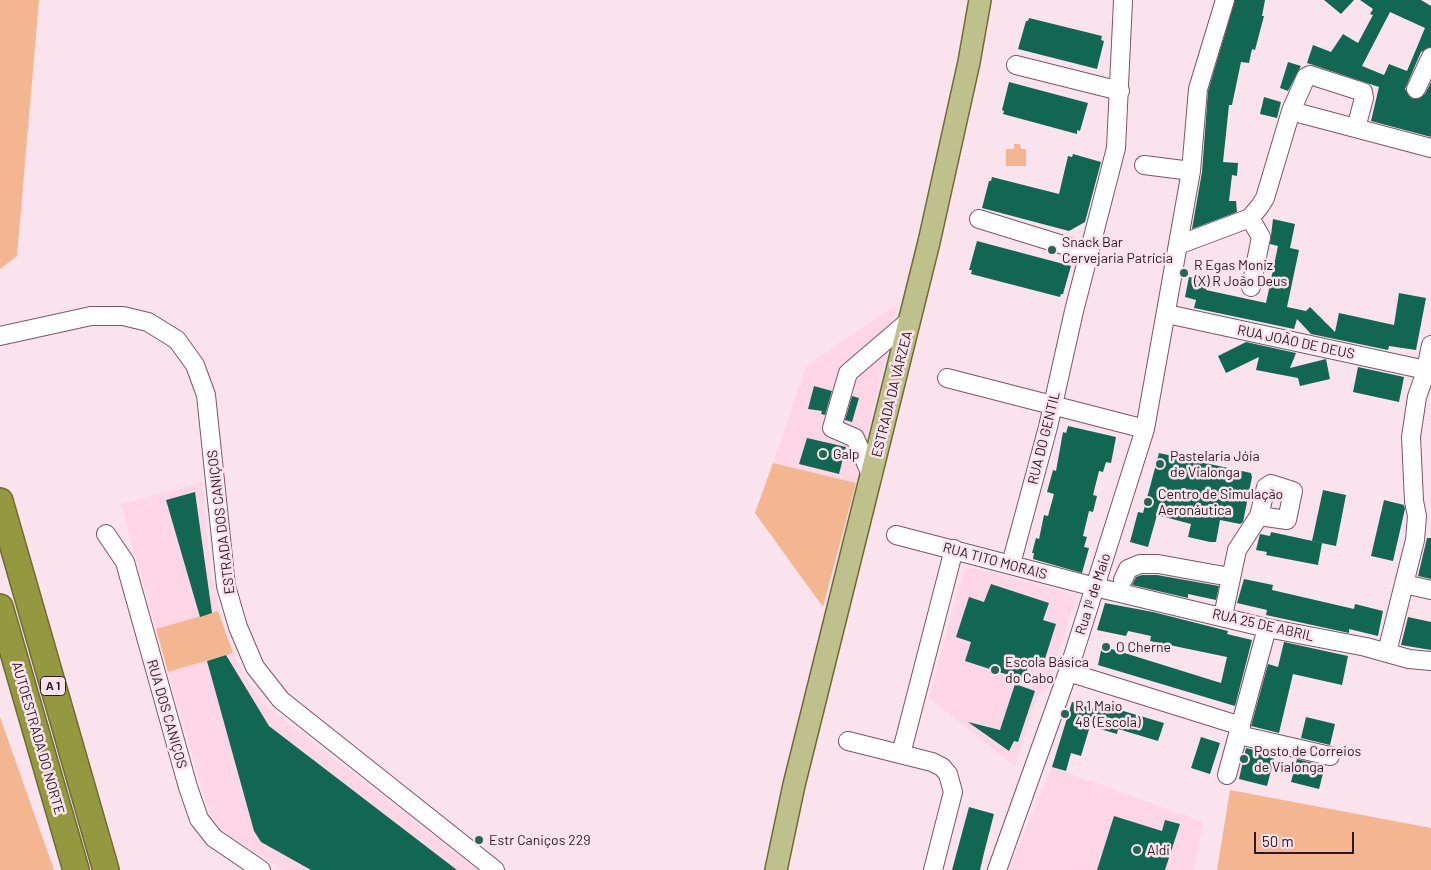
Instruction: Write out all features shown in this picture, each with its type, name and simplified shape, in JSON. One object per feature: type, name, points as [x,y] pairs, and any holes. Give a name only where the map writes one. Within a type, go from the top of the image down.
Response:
[{"type":"highway","name":"AUTOESTRADA DO NORTE","points":[[0,501],[106,870]]},
{"type":"highway","name":"AUTOESTRADA DO NORTE","points":[[0,607],[76,870]]},
{"type":"main road","name":"ESTRADA DA VÁRZEA","points":[[776,870],[794,785],[911,319],[969,62],[980,0]]},
{"type":"main road","name":"ESTRADA DA VÁRZEA","points":[[763,870],[794,785]]},
{"type":"street","name":"RUA DO GENTIL","points":[[1011,564],[1116,148],[1123,0]]},
{"type":"street","name":"Rua 1º de Maio","points":[[997,870],[1068,672],[1145,429],[1191,171],[1198,89],[1225,0]]},
{"type":"street","points":[[1416,89],[1431,57]]},
{"type":"street","points":[[1016,65],[1120,91]]},
{"type":"street","points":[[1178,245],[1250,218],[1265,198],[1291,111],[1304,79],[1310,75],[1363,92],[1364,98],[1356,128]]},
{"type":"street","points":[[1291,111],[1431,148]]},
{"type":"street","points":[[1144,165],[1191,171]]},
{"type":"street","points":[[1250,218],[1261,237],[1251,287]]},
{"type":"street","points":[[979,219],[1089,253]]},
{"type":"street","name":"RUA JOÃO DE DEUS","points":[[1167,314],[1426,370]]},
{"type":"street","name":"ESTRADA DOS CANIÇOS","points":[[0,336],[91,316],[124,316],[148,322],[177,340],[194,365],[206,394],[226,586],[238,627],[255,667],[281,700],[495,870]]},
{"type":"street","points":[[872,476],[855,438],[832,428],[848,373],[911,319]]},
{"type":"street","points":[[1386,652],[1417,527],[1411,437],[1417,397],[1426,370],[1431,345]]},
{"type":"street","points":[[947,378],[1145,429]]},
{"type":"street","points":[[1223,616],[1237,550],[1259,516]]},
{"type":"street","name":"RUA DOS CANIÇOS","points":[[106,534],[125,562],[188,787],[199,819],[214,838],[261,870]]},
{"type":"street","name":"RUA TITO MORAIS","points":[[896,535],[1095,587]]},
{"type":"street","points":[[901,754],[954,550]]},
{"type":"street","points":[[1123,580],[1128,568],[1140,564],[1158,564],[1230,577]]},
{"type":"street","points":[[1404,584],[1431,590]]},
{"type":"street","name":"RUA 25 DE ABRIL","points":[[1095,587],[1267,628],[1386,652],[1410,659],[1431,661]]},
{"type":"street","points":[[1227,775],[1267,628]]},
{"type":"street","points":[[1068,672],[1240,731],[1330,756]]},
{"type":"street","points":[[848,741],[937,764],[945,770],[952,783],[953,792],[933,870]]},
{"type":"shaded area","points":[[0,0],[39,0],[17,256],[0,269]]},
{"type":"shaded area","points":[[1014,144],[1020,144],[1021,149],[1026,149],[1026,166],[1006,166],[1006,149],[1014,149]]},
{"type":"shaded area","points":[[898,303],[856,483],[773,463],[806,366]]},
{"type":"shaded area","points":[[773,463],[856,483],[823,607],[755,513]]},
{"type":"shaded area","points":[[202,482],[210,568],[218,611],[156,629],[121,504]]},
{"type":"shaded area","name":"Escola Básica do Cabo","points":[[969,567],[1077,595],[1046,690],[1038,694],[1015,766],[929,698],[964,570]]},
{"type":"shaded area","points":[[218,611],[233,653],[168,672],[156,629]]},
{"type":"shaded area","points":[[233,653],[245,678],[267,707],[477,870],[284,870],[234,842],[213,819],[208,810],[168,672]]},
{"type":"shaded area","points":[[0,717],[54,870],[0,870]]},
{"type":"shaded area","points":[[1052,767],[1203,822],[1194,870],[1008,870]]},
{"type":"shaded area","points":[[1230,790],[1431,828],[1431,870],[1217,870]]},
{"type":"building","points":[[1235,0],[1265,0],[1262,16],[1264,16],[1255,50],[1252,49],[1249,63],[1241,62],[1232,105],[1229,105],[1223,162],[1238,163],[1237,176],[1232,175],[1229,201],[1236,201],[1237,212],[1192,229],[1202,172],[1208,91]]},
{"type":"building","points":[[1324,0],[1354,0],[1341,14]]},
{"type":"building","points":[[1360,0],[1421,0],[1431,6],[1431,47],[1421,52],[1405,89],[1411,98],[1417,99],[1425,94],[1431,82],[1431,137],[1371,121],[1379,87],[1307,63],[1313,45],[1331,52],[1343,34],[1358,43],[1373,15],[1370,14],[1373,9]],"holes":[[[1390,12],[1425,28],[1407,71],[1389,64],[1384,75],[1362,66]]]},
{"type":"building","points":[[1029,18],[1102,36],[1101,40],[1104,41],[1097,69],[1018,49],[1026,21]]},
{"type":"building","points":[[1288,62],[1301,66],[1288,91],[1280,88]]},
{"type":"building","points":[[1009,82],[1088,103],[1080,131],[1077,130],[1077,134],[1003,114],[1004,111],[1002,110]]},
{"type":"building","points":[[1264,97],[1281,102],[1277,118],[1260,114]]},
{"type":"building","points":[[1073,154],[1101,162],[1085,222],[1069,231],[982,208],[989,181],[991,181],[992,177],[1059,194],[1068,156],[1072,157]]},
{"type":"building","points":[[1273,219],[1295,224],[1290,248],[1299,250],[1287,307],[1306,311],[1310,307],[1335,332],[1339,313],[1394,325],[1399,293],[1426,298],[1416,350],[1389,346],[1388,350],[1311,334],[1297,319],[1294,329],[1194,308],[1196,300],[1185,297],[1189,277],[1208,281],[1206,290],[1266,303],[1278,246],[1270,244]]},
{"type":"building","points":[[977,241],[1071,266],[1063,294],[1060,297],[971,274],[972,270],[969,270]]},
{"type":"building","points":[[1246,342],[1296,353],[1290,368],[1326,359],[1330,379],[1300,386],[1298,378],[1256,370],[1259,357],[1226,373],[1218,356]]},
{"type":"building","points":[[1358,367],[1404,377],[1399,402],[1353,392]]},
{"type":"building","points":[[814,386],[832,391],[825,415],[821,414],[822,411],[808,409]]},
{"type":"building","points":[[852,396],[859,398],[852,422],[845,420]]},
{"type":"building","points":[[1068,426],[1116,437],[1111,463],[1106,462],[1103,472],[1099,471],[1093,495],[1097,496],[1093,512],[1089,511],[1083,536],[1087,537],[1084,547],[1089,548],[1082,573],[1033,559],[1034,553],[1032,553],[1036,538],[1039,539],[1044,515],[1048,516],[1054,494],[1047,492],[1053,470],[1056,471],[1063,432],[1066,433]]},
{"type":"building","points":[[807,438],[846,447],[839,474],[799,464]]},
{"type":"building","points":[[1159,453],[1251,473],[1252,477],[1243,522],[1240,524],[1220,520],[1216,542],[1210,542],[1188,537],[1191,524],[1157,515],[1148,547],[1130,542],[1138,512],[1143,513]]},
{"type":"building","points":[[1323,490],[1346,495],[1336,546],[1312,541]]},
{"type":"building","points":[[195,492],[212,613],[200,617],[166,500]]},
{"type":"building","points":[[1384,500],[1404,505],[1405,509],[1393,561],[1371,556]]},
{"type":"building","points":[[1271,532],[1322,543],[1318,565],[1266,555],[1267,552],[1256,550],[1260,534],[1270,536]]},
{"type":"building","points":[[1427,538],[1431,538],[1431,579],[1418,576]]},
{"type":"building","points":[[1157,575],[1219,586],[1216,600],[1188,594],[1188,598],[1132,585],[1136,577]]},
{"type":"building","points":[[1244,579],[1273,585],[1272,590],[1354,609],[1355,604],[1383,611],[1378,636],[1349,629],[1349,633],[1266,615],[1267,610],[1237,603]]},
{"type":"building","points":[[991,584],[1049,603],[1043,620],[1056,624],[1043,665],[1030,660],[1024,680],[965,661],[971,642],[956,637],[969,597],[984,602]]},
{"type":"building","points":[[1105,603],[1153,612],[1228,631],[1227,634],[1252,640],[1235,706],[1098,665],[1102,646],[1221,683],[1227,657],[1150,641],[1151,636],[1128,631],[1126,636],[1097,630]]},
{"type":"building","points":[[1408,617],[1431,622],[1431,650],[1401,645]]},
{"type":"building","points":[[1284,642],[1348,656],[1342,685],[1293,674],[1279,733],[1251,726],[1268,664],[1278,667]]},
{"type":"building","points":[[226,655],[269,726],[457,870],[311,870],[261,842],[254,831],[207,661]]},
{"type":"building","points":[[1015,684],[1035,691],[1018,742],[1014,741],[1009,751],[968,722],[1000,730]]},
{"type":"building","points":[[1072,702],[1094,709],[1096,703],[1164,723],[1158,741],[1118,729],[1117,734],[1090,726],[1081,756],[1071,753],[1066,771],[1052,767]]},
{"type":"building","points":[[1306,717],[1335,724],[1330,745],[1301,738]]},
{"type":"building","points":[[1201,737],[1220,743],[1210,774],[1191,768]]},
{"type":"building","points":[[1246,748],[1275,755],[1267,786],[1239,779]]},
{"type":"building","points":[[1297,759],[1325,766],[1319,789],[1291,782]]},
{"type":"building","points":[[969,807],[994,814],[980,870],[952,870]]},
{"type":"building","name":"Aldi","points":[[1114,816],[1162,831],[1165,820],[1180,824],[1165,870],[1097,870]]},
{"type":"place","name":"Snack Bar Cervejaria Patrícia","points":[[1052,250]]},
{"type":"place","name":"R Egas Moniz (X) R João Deus","points":[[1184,273]]},
{"type":"place","name":"Galp","points":[[823,454]]},
{"type":"place","name":"Pastelaria Jóia de Vialonga","points":[[1160,464]]},
{"type":"place","name":"Centro de Simulação Aeronáutica","points":[[1148,502]]},
{"type":"place","name":"O Cherne","points":[[1106,647]]},
{"type":"place","name":"Escola Básica do Cabo","points":[[995,670]]},
{"type":"place","name":"R 1 Maio 48 (Escola)","points":[[1065,714]]},
{"type":"place","name":"Posto de Correios de Vialonga","points":[[1244,759]]},
{"type":"place","name":"Estr Caniços 229","points":[[479,840]]},
{"type":"place","name":"Aldi","points":[[1137,850]]}]
